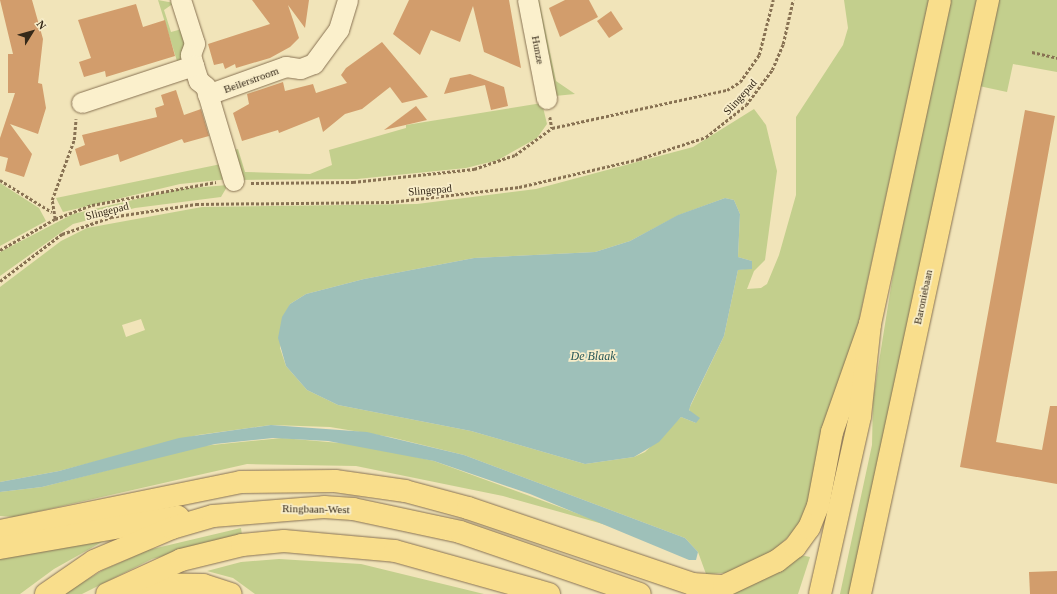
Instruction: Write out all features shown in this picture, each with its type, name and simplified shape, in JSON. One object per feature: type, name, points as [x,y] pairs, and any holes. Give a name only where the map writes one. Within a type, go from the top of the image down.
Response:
[{"type":"main road","points":[[820,594],[860,416],[870,324],[940,0]]},
{"type":"main road","name":"Baroniebaan","points":[[860,594],[988,0]]},
{"type":"main road","points":[[0,531],[44,525],[241,482],[335,481],[406,492],[461,506],[692,584],[724,586],[778,561],[795,547],[809,528],[818,506],[832,432],[870,324]]},
{"type":"main road","name":"Ringbaan-West","points":[[46,594],[94,561],[146,538],[213,516],[277,508],[359,510],[460,532],[640,594]]},
{"type":"main road","points":[[0,548],[163,518],[213,516]]},
{"type":"main road","points":[[116,589],[181,560],[242,545],[318,542],[423,557],[549,594]]},
{"type":"main road","points":[[116,589],[203,585],[231,594]]},
{"type":"street","name":"Beilerstroom","points":[[182,0],[195,44],[191,55],[194,66],[208,94],[234,181]]},
{"type":"street","name":"Beilerstroom","points":[[208,94],[286,67],[301,69],[314,64],[339,30],[348,0]]},
{"type":"street","name":"Hunze","points":[[528,0],[547,99]]},
{"type":"street","points":[[82,103],[194,66]]},
{"type":"path","points":[[0,250],[55,219],[127,197],[176,187],[234,181],[353,182],[474,169],[515,156],[552,128],[727,90],[740,82],[759,55],[773,0]]},
{"type":"path","name":"Slingepad","points":[[0,281],[62,234],[112,217],[196,204],[392,202],[519,187],[631,161],[706,137],[746,106],[772,70],[783,44],[793,0]]},
{"type":"path","points":[[1032,52],[1057,58]]},
{"type":"path","points":[[55,219],[52,212],[52,200],[74,140],[77,110],[82,103]]},
{"type":"path","points":[[0,180],[52,212]]},
{"type":"green space","points":[[158,0],[174,3],[164,10],[171,32],[182,29],[187,46],[180,60],[177,61]]},
{"type":"green space","points":[[531,0],[539,0],[556,81],[575,94],[555,96]]},
{"type":"green space","points":[[844,0],[929,0],[858,325],[813,496],[797,528],[768,557],[726,573],[706,574],[698,552],[685,538],[464,455],[390,437],[330,427],[271,425],[198,435],[59,471],[0,482],[0,287],[61,241],[87,228],[202,207],[417,204],[536,189],[693,147],[754,109],[766,125],[777,171],[765,260],[754,271],[747,289],[761,288],[767,284],[779,255],[796,195],[796,117],[843,45],[848,28]],"holes":[[[725,198],[734,200],[740,214],[738,257],[752,261],[752,268],[738,270],[724,336],[689,409],[696,423],[681,417],[645,452],[634,457],[585,464],[471,431],[338,405],[307,390],[286,366],[280,348],[290,304],[306,294],[364,279],[474,258],[595,252],[630,241],[679,215]],[[141,319],[145,330],[126,337],[122,325]]]},
{"type":"green space","points":[[949,0],[979,0],[850,594],[840,594],[872,445],[873,399],[894,268]]},
{"type":"green space","points":[[998,0],[1057,0],[1057,72],[1013,64],[1007,92],[979,86]]},
{"type":"green space","points":[[542,103],[547,124],[537,138],[498,160],[466,168],[357,179],[238,180],[231,151],[238,149],[245,172],[310,174],[332,165],[329,150],[406,128],[406,125]]},
{"type":"green space","points":[[226,163],[229,179],[180,184],[63,212],[56,198]]},
{"type":"green space","points":[[0,183],[39,208],[46,221],[0,246]]},
{"type":"green space","points":[[228,185],[221,197],[135,208],[73,224],[0,276],[0,252],[73,214],[180,189]]},
{"type":"green space","points":[[282,438],[363,445],[434,461],[617,528],[503,496],[356,466],[247,464],[14,517],[0,516],[0,492],[42,487],[202,446]]},
{"type":"green space","points":[[241,528],[242,535],[152,559],[82,594],[63,594],[103,570],[148,550]]},
{"type":"green space","points":[[118,533],[54,569],[20,594],[0,594],[0,554]]},
{"type":"green space","points":[[796,554],[810,557],[798,594],[698,594]]},
{"type":"green space","points":[[279,559],[361,564],[484,594],[255,594],[233,578],[207,571],[241,562]]},
{"type":"water","name":"De Blaak","points":[[725,198],[734,200],[740,214],[738,257],[752,261],[752,269],[738,270],[724,336],[691,404],[689,410],[700,418],[696,423],[681,417],[659,442],[634,457],[585,464],[471,431],[338,405],[307,390],[286,366],[278,338],[282,317],[290,304],[306,294],[364,279],[474,258],[595,252],[630,241],[678,215]]},
{"type":"water","points":[[271,425],[367,432],[464,455],[685,538],[698,552],[696,560],[689,560],[530,494],[434,461],[328,441],[273,438],[215,444],[42,487],[0,492],[0,482],[59,471],[179,438]]},
{"type":"building","points":[[0,0],[32,0],[43,39],[38,83],[42,84],[46,108],[38,134],[10,124],[32,154],[24,177],[5,171],[8,158],[0,156],[0,138],[15,93],[8,93],[8,54],[13,54]]},
{"type":"building","points":[[252,0],[309,0],[305,28],[288,5],[299,38],[290,47],[270,58],[236,68],[235,64],[225,69],[223,63],[214,65],[208,44],[270,24]]},
{"type":"building","points":[[409,0],[509,0],[521,68],[484,52],[473,6],[460,42],[431,30],[420,55],[393,34]]},
{"type":"building","points":[[565,0],[589,0],[598,17],[560,37],[549,8]]},
{"type":"building","points":[[136,4],[143,27],[165,20],[175,56],[106,77],[105,71],[84,77],[79,62],[91,58],[78,20]]},
{"type":"building","points":[[611,11],[623,29],[609,38],[597,21]]},
{"type":"building","points":[[382,42],[428,97],[402,103],[390,87],[362,109],[345,114],[323,132],[319,117],[279,133],[278,130],[242,141],[233,113],[249,104],[247,94],[283,82],[285,91],[313,84],[316,93],[347,83],[341,75],[346,68]]},
{"type":"building","points":[[470,74],[504,87],[508,106],[491,110],[485,85],[444,94],[450,78]]},
{"type":"building","points":[[176,90],[184,115],[201,109],[209,136],[184,143],[182,139],[120,162],[118,154],[80,166],[75,149],[85,145],[82,135],[157,117],[155,108],[164,105],[161,95]]},
{"type":"building","points":[[416,106],[427,120],[384,130]]},
{"type":"building","points":[[1025,110],[1055,116],[996,442],[1042,450],[1050,406],[1057,406],[1057,484],[960,467]]},
{"type":"building","points":[[1057,571],[1057,594],[1030,594],[1029,572]]}]
